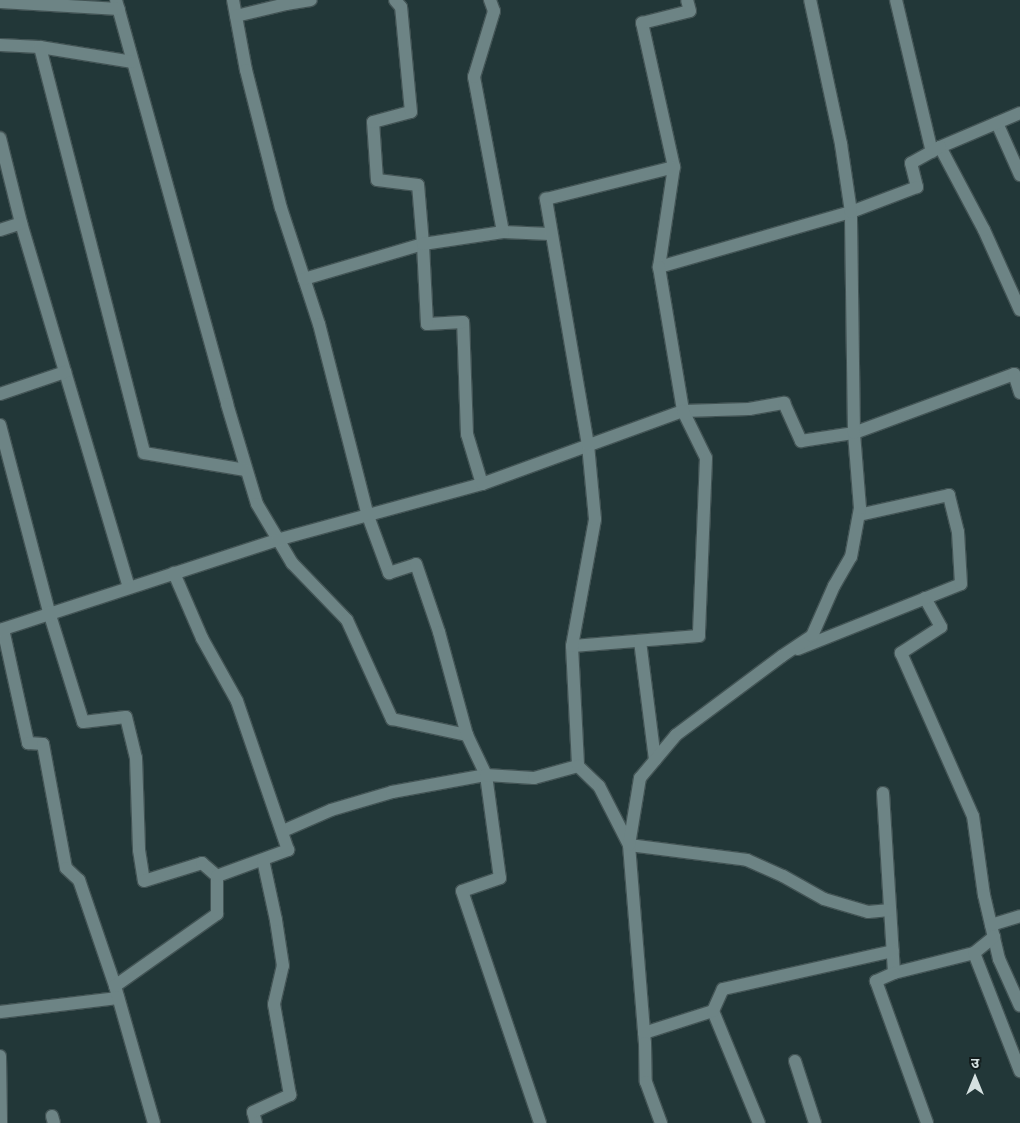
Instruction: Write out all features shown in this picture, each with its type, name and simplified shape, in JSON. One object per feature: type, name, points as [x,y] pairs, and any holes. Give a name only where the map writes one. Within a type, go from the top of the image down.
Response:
[{"type":"street","points":[[233,0],[246,70],[281,208],[319,324],[368,516],[389,573],[416,564],[439,632],[467,735],[486,775],[500,878],[462,891],[540,1123]]},
{"type":"street","points":[[236,16],[285,2],[311,0]]},
{"type":"street","points":[[396,0],[402,7],[410,112],[373,122],[378,180],[418,185],[428,324],[463,322],[467,434],[482,484]]},
{"type":"street","points":[[490,0],[494,11],[474,77],[503,232]]},
{"type":"street","points":[[572,646],[699,636],[706,458],[683,411],[659,266],[674,167],[642,23],[690,11],[688,0]]},
{"type":"street","points":[[661,1123],[646,1082],[629,845],[640,778],[676,735],[812,636],[834,586],[850,557],[859,515],[854,433],[850,212],[841,144],[810,0]]},
{"type":"street","points":[[896,0],[936,150],[984,230],[1020,310]]},
{"type":"street","points":[[0,2],[118,4],[257,504],[292,563],[347,620],[392,719],[467,735]]},
{"type":"street","points":[[0,45],[40,47],[133,62]]},
{"type":"street","points":[[40,47],[144,453],[246,470]]},
{"type":"street","points":[[659,266],[850,212],[917,187],[911,163],[1020,113]]},
{"type":"street","points":[[996,123],[1020,175]]},
{"type":"street","points":[[0,138],[21,223],[129,588]]},
{"type":"street","points":[[629,845],[599,786],[578,766],[572,646],[595,519],[588,445],[550,234],[546,199],[674,167]]},
{"type":"street","points":[[0,230],[21,223]]},
{"type":"street","points":[[304,279],[423,244],[503,232],[550,234]]},
{"type":"street","points":[[154,1123],[117,992],[79,880],[66,868],[43,744],[28,743],[1,629],[49,612],[278,540],[482,484],[683,411],[749,409],[784,403],[801,441],[854,433],[1017,370],[1020,393]]},
{"type":"street","points":[[0,394],[65,372]]},
{"type":"street","points":[[0,425],[49,612],[84,722],[126,716],[136,758],[139,850],[144,881],[202,863],[217,876],[217,914],[117,992],[0,1012]]},
{"type":"street","points":[[785,654],[961,584],[958,532],[949,495],[859,515]]},
{"type":"street","points":[[174,573],[202,638],[237,701],[288,850],[217,876]]},
{"type":"street","points":[[925,598],[942,627],[901,653],[973,816],[984,895],[999,960],[1020,1006]]},
{"type":"street","points":[[640,641],[655,760]]},
{"type":"street","points":[[283,831],[331,810],[392,792],[486,775],[534,778],[578,766]]},
{"type":"street","points":[[883,793],[894,973]]},
{"type":"street","points":[[629,845],[747,860],[783,876],[824,899],[868,912],[890,910]]},
{"type":"street","points":[[256,1123],[253,1112],[290,1095],[274,1004],[283,966],[276,920],[263,860]]},
{"type":"street","points":[[927,1123],[876,981],[894,973],[974,954],[993,931],[1020,916]]},
{"type":"street","points":[[759,1123],[713,1011],[723,989],[893,951]]},
{"type":"street","points":[[974,954],[1020,1071]]},
{"type":"street","points":[[644,1034],[713,1011]]},
{"type":"street","points":[[0,1056],[1,1123]]},
{"type":"street","points":[[795,1061],[815,1123]]}]
